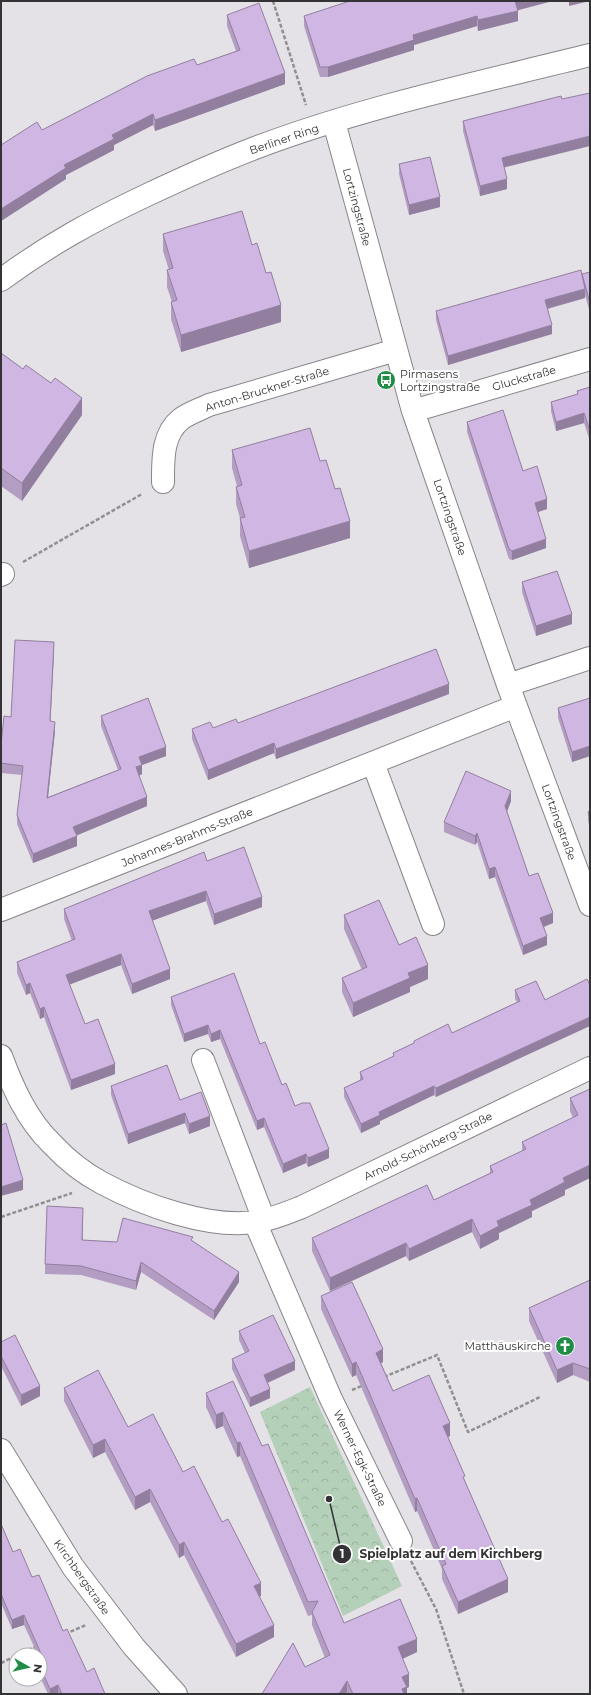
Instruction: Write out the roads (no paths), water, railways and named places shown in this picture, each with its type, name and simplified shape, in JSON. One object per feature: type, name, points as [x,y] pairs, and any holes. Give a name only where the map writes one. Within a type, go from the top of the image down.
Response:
[{"type":"street","name":"Berliner Ring","points":[[1,280],[75,230],[206,168],[256,148],[334,122],[438,92],[590,55]]},
{"type":"street","name":"Lortzingstraße","points":[[334,122],[413,411],[508,685],[590,905]]},
{"type":"street","name":"Anton-Bruckner-Straße","points":[[163,482],[163,455],[170,432],[182,419],[209,405],[396,350]]},
{"type":"street","name":"Gluckstraße","points":[[413,411],[590,359]]},
{"type":"street","points":[[508,685],[590,658]]},
{"type":"street","name":"Johannes-Brahms-Straße","points":[[1,910],[516,706]]},
{"type":"street","points":[[373,763],[433,924]]},
{"type":"street","name":"Arnold-Schönberg-Straße","points":[[1,1056],[13,1086],[30,1116],[51,1144],[101,1183],[136,1199],[178,1213],[209,1220],[234,1223],[274,1218],[302,1207],[590,1068]]},
{"type":"street","points":[[202,1060],[259,1221]]},
{"type":"street","name":"Werner-Egk-Straße","points":[[259,1221],[332,1399],[401,1541]]},
{"type":"street","name":"Kirchbergstraße","points":[[1,1450],[73,1567],[134,1647],[176,1694]]},
{"type":"place","name":"Pirmasens Lortzingstraße","points":[[386,380]]},
{"type":"place","name":"Matthäuskirche","points":[[565,1346]]},
{"type":"place","name":"Spielplatz auf dem Kirchberg","points":[[329,1499]]}]
